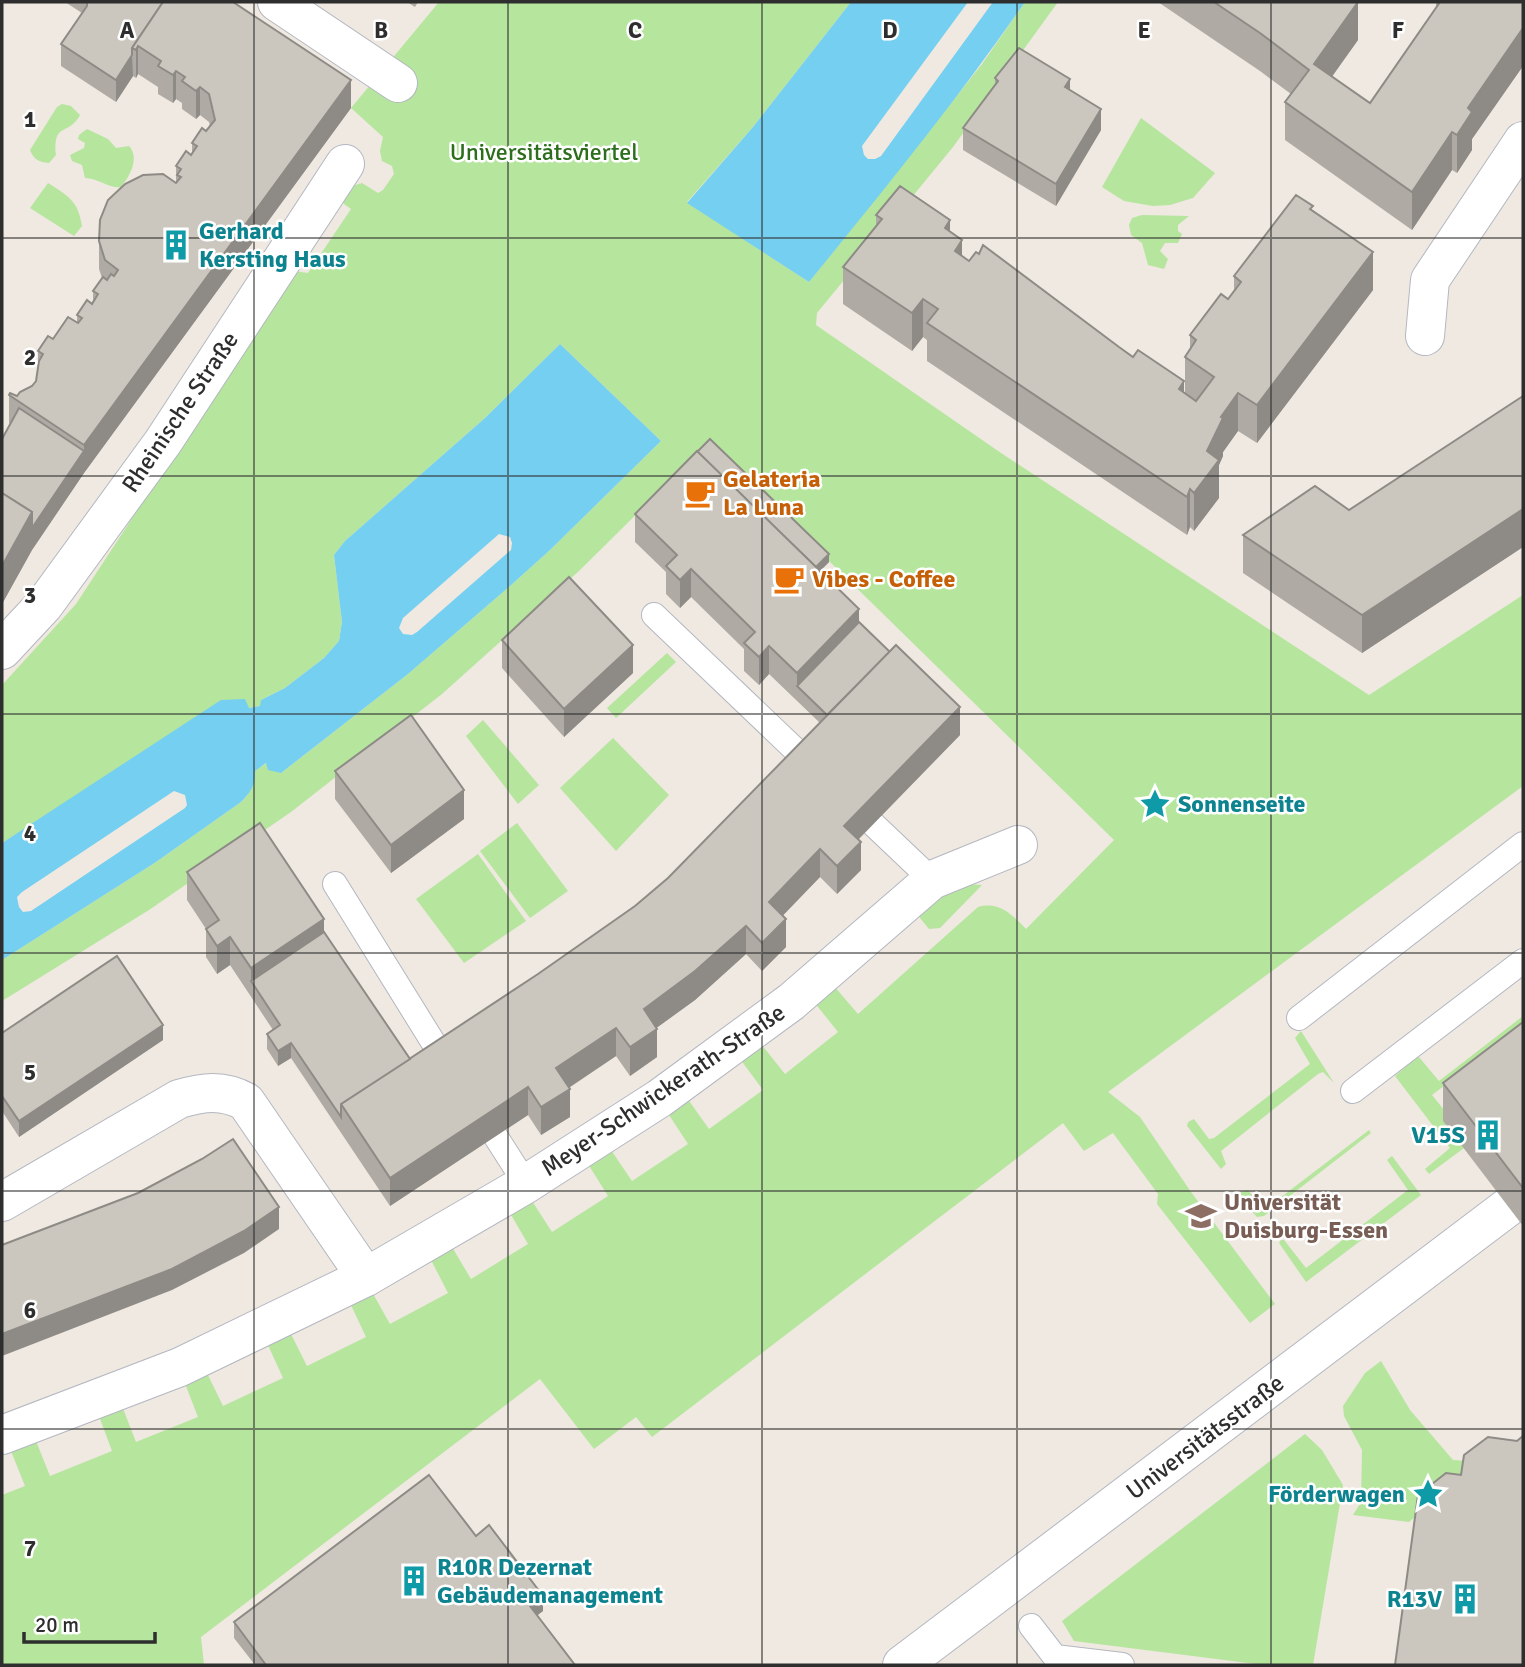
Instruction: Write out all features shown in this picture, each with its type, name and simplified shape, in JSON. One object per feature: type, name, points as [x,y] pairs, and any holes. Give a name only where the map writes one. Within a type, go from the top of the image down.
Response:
[{"type":"street","points":[[276,2],[398,83]]},
{"type":"street","points":[[1425,336],[1430,280],[1523,141]]},
{"type":"street","name":"Rheinische Straße","points":[[2,650],[44,605],[163,442],[345,164]]},
{"type":"street","name":"Meyer-Schwickerath-Straße","points":[[2,1435],[180,1367],[366,1277],[526,1184],[660,1098],[791,1002],[932,880],[1018,845]]},
{"type":"street","points":[[2,1202],[179,1099],[201,1092],[233,1095],[246,1102],[366,1277]]},
{"type":"street","name":"Universitätsstraße","points":[[902,1665],[1508,1207]]},
{"type":"lane","points":[[654,615],[808,763]]},
{"type":"lane","points":[[873,824],[932,880]]},
{"type":"lane","points":[[1298,1018],[1523,844]]},
{"type":"lane","points":[[335,884],[446,1063]]},
{"type":"lane","points":[[1353,1091],[1523,961]]},
{"type":"lane","points":[[496,1136],[526,1184]]},
{"type":"lane","points":[[1031,1626],[1055,1657],[1122,1665]]},
{"type":"green space","name":"Universitätsviertel","points":[[439,2],[851,2],[753,127],[687,202],[809,282],[982,64],[1025,2],[1058,2],[953,147],[817,313],[816,325],[1001,453],[1369,695],[1523,595],[1523,786],[1108,1092],[1140,1117],[1191,1192],[1275,1304],[1250,1323],[1157,1204],[1158,1194],[1113,1133],[1084,1151],[1063,1123],[652,1437],[636,1417],[594,1449],[540,1379],[201,1637],[204,1665],[2,1665],[2,1495],[25,1486],[11,1451],[36,1441],[50,1476],[112,1451],[99,1416],[122,1406],[136,1442],[198,1417],[184,1381],[206,1371],[223,1406],[283,1378],[267,1343],[290,1332],[307,1366],[366,1337],[350,1303],[372,1292],[390,1324],[448,1293],[431,1260],[452,1247],[471,1279],[528,1244],[510,1213],[532,1201],[552,1232],[608,1196],[588,1164],[611,1150],[632,1181],[688,1144],[667,1112],[687,1098],[709,1129],[763,1090],[740,1059],[761,1044],[785,1074],[838,1032],[814,1002],[834,986],[858,1014],[978,907],[999,908],[1026,929],[1114,840],[829,561],[670,481],[579,571],[442,694],[291,812],[149,910],[2,1001],[2,960],[156,862],[241,802],[252,788],[254,771],[267,763],[281,773],[408,674],[550,550],[661,441],[560,344],[485,418],[345,541],[334,555],[342,622],[339,641],[324,658],[285,688],[261,700],[261,706],[248,708],[56,809],[2,843],[2,685],[76,604],[294,271],[308,273],[351,209],[344,204],[343,199],[349,187],[362,183],[378,193],[394,174],[392,166],[382,161],[380,151],[383,137],[351,108]]},
{"type":"green space","points":[[62,104],[71,106],[80,115],[71,126],[59,133],[56,155],[49,163],[40,161],[30,150],[57,107]]},
{"type":"green space","points":[[1141,118],[1215,173],[1193,198],[1170,205],[1153,206],[1124,201],[1102,187]]},
{"type":"green space","points":[[87,129],[108,139],[116,148],[129,146],[132,151],[134,161],[128,178],[121,187],[85,178],[82,165],[72,161],[70,155],[84,148],[85,143],[78,139]]},
{"type":"green space","points":[[48,183],[66,195],[78,210],[82,226],[74,236],[30,208]]},
{"type":"green space","points":[[1142,215],[1189,216],[1178,225],[1178,231],[1182,234],[1178,243],[1165,243],[1160,251],[1168,259],[1164,269],[1148,265],[1142,243],[1131,235],[1129,225],[1132,218]]},
{"type":"green space","points":[[667,653],[676,662],[616,718],[607,708]]},
{"type":"green space","points":[[483,720],[539,785],[518,804],[466,736]]},
{"type":"green space","points":[[613,738],[669,795],[616,851],[560,788]]},
{"type":"green space","points":[[517,823],[568,891],[530,918],[480,851]]},
{"type":"green space","points":[[478,854],[526,921],[464,963],[416,899]]},
{"type":"green space","points":[[963,884],[982,885],[940,928],[929,929],[916,913],[934,898]]},
{"type":"green space","points":[[1523,1016],[1523,1041],[1465,1070],[1432,1095],[1449,1116],[1443,1121],[1464,1148],[1429,1174],[1425,1169],[1450,1148],[1395,1076],[1418,1056],[1439,1081]]},
{"type":"green space","points":[[1301,1031],[1334,1083],[1323,1072],[1318,1074],[1221,1151],[1226,1164],[1221,1169],[1187,1126],[1188,1122],[1194,1119],[1209,1139],[1214,1138],[1310,1064],[1295,1038]]},
{"type":"green space","points":[[1369,1130],[1371,1133],[1264,1216],[1257,1217],[1239,1197],[1239,1193],[1248,1190],[1262,1208],[1276,1201]]},
{"type":"green space","points":[[1392,1156],[1421,1195],[1306,1282],[1279,1243],[1281,1240],[1284,1240],[1306,1268],[1408,1190],[1387,1160]]},
{"type":"green space","points":[[1381,1361],[1410,1410],[1453,1460],[1482,1462],[1409,1522],[1353,1515],[1361,1502],[1362,1450],[1344,1416],[1343,1406],[1365,1373]]},
{"type":"green space","points":[[1305,1434],[1322,1450],[1343,1485],[1313,1665],[1264,1665],[1074,1641],[1062,1621]]},
{"type":"water","points":[[851,2],[968,2],[862,146],[868,159],[875,159],[881,156],[993,2],[1025,2],[947,109],[809,282],[687,203],[753,127]]},
{"type":"water","points":[[560,344],[661,441],[550,550],[408,674],[281,773],[268,770],[266,763],[255,771],[252,788],[241,802],[156,862],[2,960],[2,843],[221,700],[245,699],[249,708],[260,706],[261,700],[285,688],[324,658],[339,641],[342,622],[334,555],[345,541],[485,418]],"holes":[[[499,534],[510,537],[511,550],[417,632],[412,635],[403,634],[399,628],[403,618]],[[174,791],[185,795],[185,808],[31,911],[23,912],[19,907],[17,897],[22,892]]]},
{"type":"building","points":[[87,2],[163,2],[132,48],[132,55],[116,80],[61,44],[87,6]]},
{"type":"building","name":"Gerhard Kersting Haus","points":[[163,2],[233,2],[351,80],[84,445],[9,395],[10,393],[17,396],[32,386],[36,381],[39,361],[43,354],[38,351],[48,336],[53,339],[68,317],[78,323],[82,318],[77,315],[87,300],[92,304],[98,294],[93,291],[103,277],[107,280],[118,270],[105,260],[99,241],[100,220],[108,200],[125,184],[143,175],[163,174],[176,183],[181,177],[177,175],[181,169],[176,166],[186,151],[191,155],[197,146],[192,143],[202,128],[206,131],[215,120],[209,94],[200,87],[196,91],[182,81],[185,77],[176,71],[173,75],[158,66],[161,61],[138,46],[136,50],[132,48]]},
{"type":"building","points":[[1214,2],[1358,2],[1314,64],[1370,103],[1440,2],[1523,2],[1523,28],[1468,108],[1472,112],[1457,135],[1452,132],[1412,192],[1285,102],[1309,70]]},
{"type":"building","points":[[1019,48],[1070,79],[1065,87],[1101,109],[1056,184],[963,128],[998,81],[995,78]]},
{"type":"building","points":[[900,186],[950,220],[945,228],[962,240],[955,251],[969,261],[976,252],[979,254],[983,245],[1133,357],[1138,350],[1184,381],[1179,389],[1196,401],[1214,377],[1185,357],[1196,340],[1190,335],[1221,294],[1228,299],[1241,282],[1234,276],[1296,195],[1313,206],[1310,209],[1373,252],[1257,405],[1238,393],[1221,417],[1223,418],[1207,451],[1219,460],[1194,493],[1190,489],[1187,497],[927,323],[938,309],[923,299],[912,313],[843,267],[882,219],[876,215]]},
{"type":"building","points":[[1523,396],[1523,509],[1362,615],[1243,535],[1315,486],[1349,510]]},
{"type":"building","points":[[19,408],[84,451],[32,528],[32,512],[2,493],[2,439]]},
{"type":"building","points":[[710,439],[829,554],[816,567],[697,452]]},
{"type":"building","points":[[697,451],[859,609],[797,673],[769,646],[759,657],[744,643],[755,632],[691,569],[680,580],[666,566],[677,555],[635,514]]},
{"type":"building","points":[[2,493],[32,512],[2,566]]},
{"type":"building","points":[[569,577],[633,645],[564,709],[502,640]]},
{"type":"building","points":[[859,622],[890,652],[827,715],[797,686]]},
{"type":"building","points":[[896,645],[960,707],[844,826],[861,842],[837,866],[820,849],[769,902],[786,919],[762,943],[746,926],[695,971],[644,1009],[657,1029],[630,1047],[616,1028],[556,1068],[570,1089],[541,1107],[528,1087],[390,1178],[341,1104],[538,974],[635,906],[668,878]]},
{"type":"building","points":[[411,715],[464,790],[391,845],[335,771]]},
{"type":"building","points":[[260,823],[324,919],[251,968],[230,937],[217,946],[206,929],[219,920],[187,872]]},
{"type":"building","points":[[324,932],[410,1059],[341,1104],[341,1117],[291,1043],[278,1051],[267,1034],[280,1025],[251,981]]},
{"type":"building","points":[[117,956],[163,1025],[19,1121],[2,1096],[2,1033]]},
{"type":"building","points":[[1523,1022],[1523,1188],[1443,1083]]},
{"type":"building","points":[[233,1139],[279,1207],[244,1231],[172,1269],[2,1334],[2,1245],[138,1193]]},
{"type":"building","name":"R13V","points":[[1523,1436],[1523,1665],[1395,1665],[1418,1495],[1446,1473],[1461,1475],[1464,1455],[1488,1437],[1517,1441]]},
{"type":"building","name":"R10R Dezernat Gebäudemanagement","points":[[429,1475],[476,1536],[489,1525],[543,1596],[530,1606],[575,1665],[266,1665],[234,1622]]},
{"type":"place","name":"Gerhard Kersting Haus","points":[[176,245]]},
{"type":"place","name":"Gelateria La Luna","points":[[700,493]]},
{"type":"place","name":"Vibes - Coffee","points":[[789,579]]},
{"type":"place","name":"Sonnenseite","points":[[1155,804]]},
{"type":"place","name":"V15S","points":[[1488,1135]]},
{"type":"place","name":"Universität Duisburg-Essen","points":[[1201,1216]]},
{"type":"place","name":"Förderwagen","points":[[1428,1494]]},
{"type":"place","name":"R10R Dezernat Gebäudemanagement","points":[[414,1581]]},
{"type":"place","name":"R13V","points":[[1465,1599]]}]
